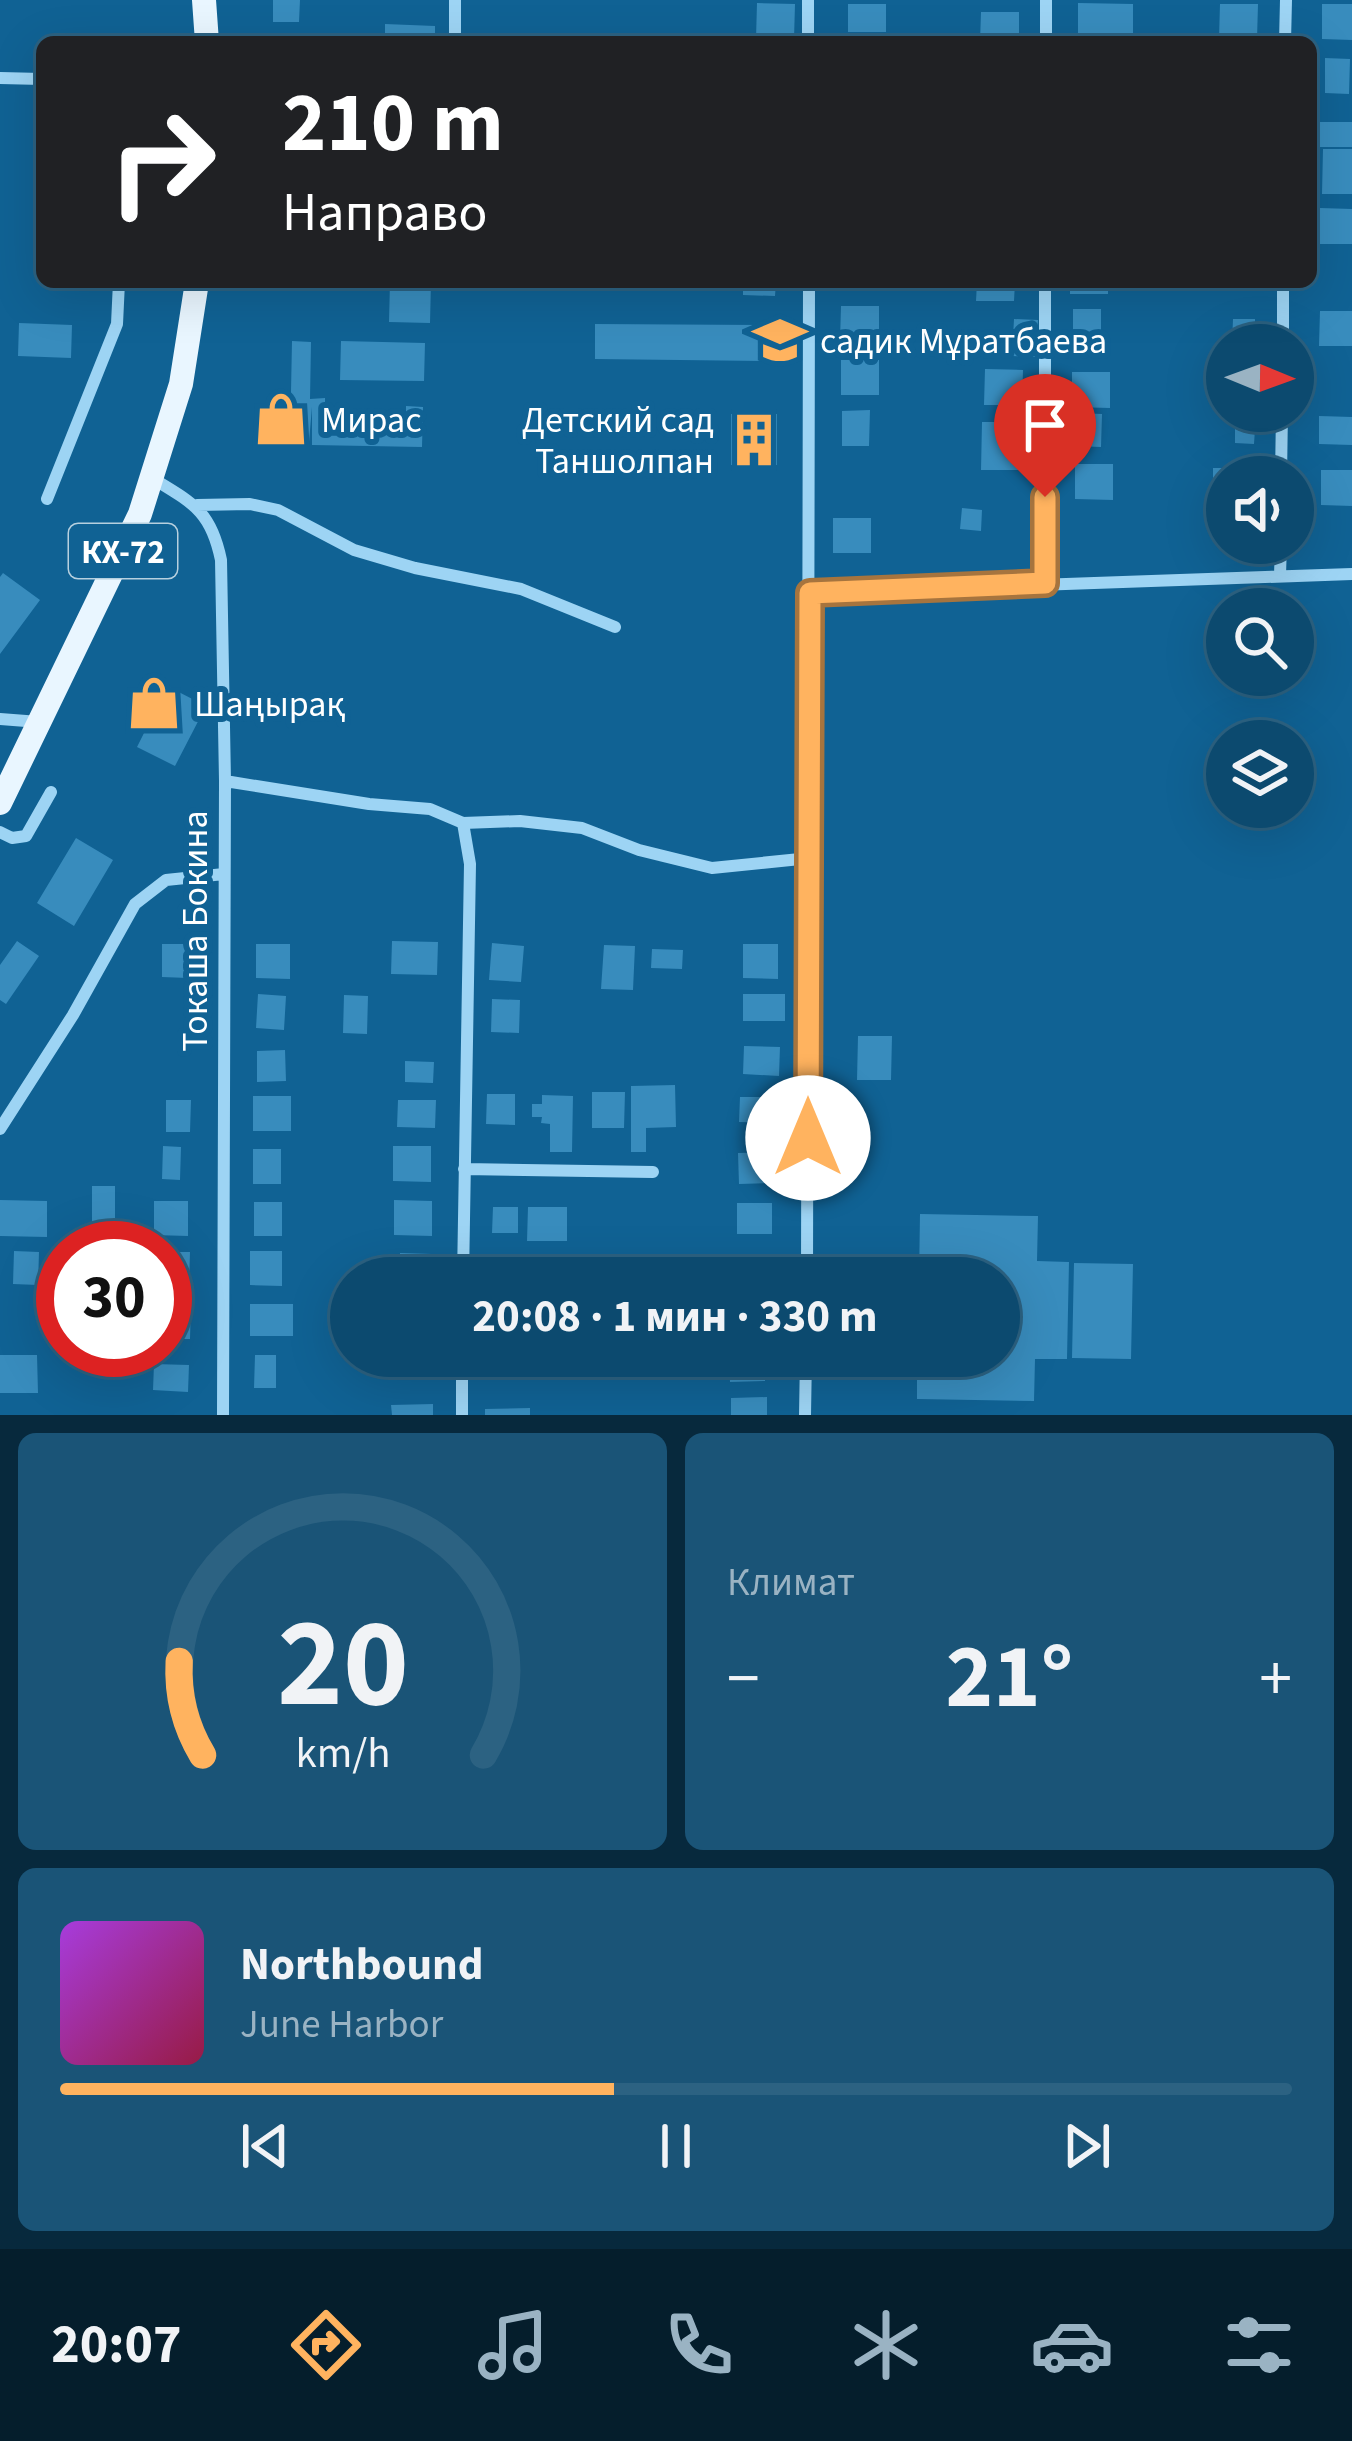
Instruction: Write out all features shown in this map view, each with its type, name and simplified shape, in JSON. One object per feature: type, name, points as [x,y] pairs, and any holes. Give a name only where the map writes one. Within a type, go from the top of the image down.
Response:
[{"type":"main road","points":[[204,0],[207,36]]},
{"type":"main road","name":"КХ-72","points":[[0,803],[140,514],[181,384],[196,288]]},
{"type":"street","points":[[455,0],[455,36]]},
{"type":"street","points":[[808,0],[808,36]]},
{"type":"street","points":[[1046,0],[1046,36]]},
{"type":"street","points":[[1285,36],[1286,0]]},
{"type":"street","points":[[0,78],[36,79]]},
{"type":"street","points":[[47,500],[117,324],[118,288]]},
{"type":"street","points":[[806,1257],[809,288]]},
{"type":"street","points":[[1045,583],[1046,288]]},
{"type":"street","points":[[1282,324],[1283,288]]},
{"type":"street","points":[[152,478],[197,505],[250,503],[278,511],[354,550],[521,590],[615,627]]},
{"type":"street","name":"Токаша Бокина","points":[[197,505],[216,537],[221,560],[223,1415]]},
{"type":"street","points":[[1280,564],[1280,575]]},
{"type":"street","points":[[810,593],[1352,574]]},
{"type":"street","points":[[0,719],[40,722]]},
{"type":"street","points":[[225,781],[430,809],[463,824],[520,821],[582,828],[639,850],[712,868],[810,858]]},
{"type":"street","points":[[0,832],[12,838],[26,836],[51,792]]},
{"type":"street","points":[[463,824],[470,864],[463,1257]]},
{"type":"street","points":[[0,1129],[74,1015],[135,904],[166,880],[224,874]]},
{"type":"street","points":[[464,1169],[653,1172]]},
{"type":"street","points":[[462,1377],[462,1415]]},
{"type":"street","points":[[806,1377],[806,1415]]},
{"type":"building","points":[[273,0],[300,0],[299,22],[273,22]]},
{"type":"building","points":[[757,3],[795,4],[794,36],[756,36]]},
{"type":"building","points":[[1078,3],[1133,4],[1133,36],[1078,36]]},
{"type":"building","points":[[848,4],[886,4],[886,32],[848,32]]},
{"type":"building","points":[[1220,4],[1258,4],[1257,36],[1219,36]]},
{"type":"building","points":[[1322,4],[1352,4],[1352,40],[1322,39]]},
{"type":"building","points":[[981,12],[1019,12],[1019,36],[980,36]]},
{"type":"building","points":[[385,24],[435,26],[435,36],[385,36]]},
{"type":"building","points":[[1325,58],[1350,59],[1349,94],[1325,93]]},
{"type":"building","points":[[1319,122],[1352,122],[1352,147],[1319,147]]},
{"type":"building","points":[[1323,149],[1352,149],[1352,194],[1322,194]]},
{"type":"building","points":[[1320,208],[1352,209],[1352,244],[1319,244]]},
{"type":"building","points":[[390,288],[431,288],[430,323],[389,322]]},
{"type":"building","points":[[743,288],[776,288],[775,296],[743,295]]},
{"type":"building","points":[[977,288],[1015,288],[1014,301],[976,301]]},
{"type":"building","points":[[1070,288],[1108,288],[1108,294],[1070,294]]},
{"type":"building","points":[[841,306],[879,306],[879,341],[840,341]]},
{"type":"building","points":[[1073,309],[1101,309],[1101,343],[1073,344]]},
{"type":"building","points":[[1320,311],[1352,311],[1352,346],[1319,346]]},
{"type":"building","points":[[1014,319],[1038,320],[1036,357],[1012,356]]},
{"type":"building","points":[[1233,319],[1255,319],[1255,324],[1233,324]]},
{"type":"building","points":[[19,323],[72,325],[71,358],[18,356]]},
{"type":"building","points":[[595,324],[769,325],[769,361],[595,359]]},
{"type":"building","points":[[292,341],[311,342],[310,399],[325,398],[325,426],[406,427],[406,406],[423,407],[422,447],[312,445],[312,407],[309,442],[290,442]]},
{"type":"building","points":[[341,341],[425,343],[424,381],[340,380]]},
{"type":"building","points":[[841,360],[879,360],[879,395],[841,395]]},
{"type":"building","points":[[985,369],[1023,370],[1022,405],[984,405]]},
{"type":"building","points":[[1072,372],[1110,372],[1110,408],[1072,407]]},
{"type":"building","points":[[870,410],[869,446],[842,446],[842,411]]},
{"type":"building","points":[[1076,413],[1102,414],[1101,447],[1075,446]]},
{"type":"building","name":"Детский сад Таншолпан","points":[[731,414],[777,414],[777,465],[731,465]]},
{"type":"building","points":[[1319,416],[1352,417],[1352,445],[1319,444]]},
{"type":"building","points":[[982,422],[1020,422],[1019,470],[981,470]]},
{"type":"building","points":[[1235,432],[1255,432],[1254,444],[1235,443]]},
{"type":"building","points":[[1075,464],[1113,464],[1113,500],[1075,499]]},
{"type":"building","points":[[1321,470],[1352,470],[1352,506],[1321,505]]},
{"type":"building","points":[[962,508],[982,510],[981,531],[960,529]]},
{"type":"building","points":[[833,518],[871,518],[871,553],[833,553]]},
{"type":"building","points":[[3,573],[40,600],[0,654],[0,577]]},
{"type":"building","points":[[167,686],[206,706],[175,766],[137,747],[144,733],[126,724],[136,705],[153,714]]},
{"type":"building","points":[[76,838],[113,860],[74,926],[37,903]]},
{"type":"building","points":[[17,941],[39,956],[6,1004],[0,1000],[0,965]]},
{"type":"building","points":[[392,941],[438,942],[437,975],[391,974]]},
{"type":"building","points":[[492,943],[524,946],[521,982],[489,980]]},
{"type":"building","points":[[162,944],[189,944],[188,978],[162,977]]},
{"type":"building","points":[[256,944],[290,944],[290,979],[256,978]]},
{"type":"building","points":[[743,944],[778,944],[778,979],[743,978]]},
{"type":"building","points":[[604,945],[635,946],[633,990],[601,989]]},
{"type":"building","points":[[652,949],[683,950],[682,969],[651,968]]},
{"type":"building","points":[[258,994],[286,996],[284,1030],[256,1028]]},
{"type":"building","points":[[743,994],[785,994],[785,1021],[743,1021]]},
{"type":"building","points":[[344,995],[368,996],[367,1034],[343,1033]]},
{"type":"building","points":[[492,999],[520,1000],[519,1033],[491,1032]]},
{"type":"building","points":[[858,1036],[892,1036],[891,1080],[857,1080]]},
{"type":"building","points":[[744,1046],[780,1047],[779,1076],[743,1074]]},
{"type":"building","points":[[285,1050],[286,1081],[257,1082],[257,1051]]},
{"type":"building","points":[[405,1061],[434,1062],[433,1083],[405,1082]]},
{"type":"building","points":[[675,1085],[676,1127],[646,1128],[646,1152],[631,1152],[631,1086]]},
{"type":"building","points":[[592,1092],[625,1092],[624,1128],[592,1128]]},
{"type":"building","points":[[487,1094],[515,1094],[515,1125],[486,1124]]},
{"type":"building","points":[[542,1095],[573,1096],[572,1152],[550,1152],[550,1124],[541,1123],[542,1117],[532,1117],[532,1104],[542,1104]]},
{"type":"building","points":[[253,1096],[291,1096],[291,1131],[253,1131]]},
{"type":"building","points":[[740,1097],[772,1097],[772,1123],[739,1122]]},
{"type":"building","points":[[166,1100],[191,1100],[190,1132],[166,1132]]},
{"type":"building","points":[[398,1100],[436,1100],[435,1128],[397,1127]]},
{"type":"building","points":[[163,1146],[181,1147],[180,1180],[162,1179]]},
{"type":"building","points":[[393,1146],[431,1146],[431,1182],[393,1181]]},
{"type":"building","points":[[253,1149],[281,1149],[281,1184],[253,1184]]},
{"type":"building","points":[[772,1152],[773,1183],[739,1184],[738,1153]]},
{"type":"building","points":[[92,1186],[115,1186],[115,1221],[92,1221]]},
{"type":"building","points":[[0,1200],[47,1201],[47,1221],[36,1221],[36,1237],[0,1236]]},
{"type":"building","points":[[394,1200],[432,1201],[432,1236],[394,1235]]},
{"type":"building","points":[[154,1201],[188,1201],[188,1221],[154,1221]]},
{"type":"building","points":[[254,1202],[282,1202],[282,1236],[254,1236]]},
{"type":"building","points":[[737,1203],[772,1203],[772,1234],[737,1234]]},
{"type":"building","points":[[493,1207],[518,1207],[518,1233],[492,1233]]},
{"type":"building","points":[[528,1207],[567,1207],[567,1241],[527,1241]]},
{"type":"building","points":[[920,1214],[1038,1216],[1037,1261],[1069,1262],[1067,1359],[1035,1359],[1034,1401],[917,1399],[917,1377],[1020,1377],[1020,1257],[919,1257]]},
{"type":"building","points":[[14,1251],[36,1252],[36,1285],[13,1284]]},
{"type":"building","points":[[250,1251],[282,1251],[282,1286],[250,1285]]},
{"type":"building","points":[[400,1253],[432,1254],[432,1257],[400,1257]]},
{"type":"building","points":[[1074,1263],[1133,1264],[1131,1359],[1072,1358]]},
{"type":"building","points":[[250,1304],[293,1304],[293,1336],[250,1336]]},
{"type":"building","points":[[0,1355],[36,1355],[38,1393],[0,1393]]},
{"type":"building","points":[[255,1355],[276,1355],[276,1388],[254,1388]]},
{"type":"building","points":[[154,1377],[189,1377],[188,1392],[153,1390]]},
{"type":"building","points":[[730,1377],[765,1377],[765,1381],[730,1382]]},
{"type":"building","points":[[767,1397],[767,1415],[731,1415],[731,1398]]},
{"type":"building","points":[[433,1404],[433,1415],[392,1415],[391,1405]]},
{"type":"building","points":[[530,1408],[530,1415],[485,1415],[485,1409]]},
{"type":"place","name":"садик Мұратбаева","points":[[780,340]]},
{"type":"place","name":"Мирас","points":[[281,419]]},
{"type":"place","name":"Детский сад Таншолпан","points":[[754,440]]},
{"type":"place","name":"Шаңырақ","points":[[154,703]]},
{"type":"route","points":[[808,1138],[810,593],[1045,583],[1045,497]]}]
